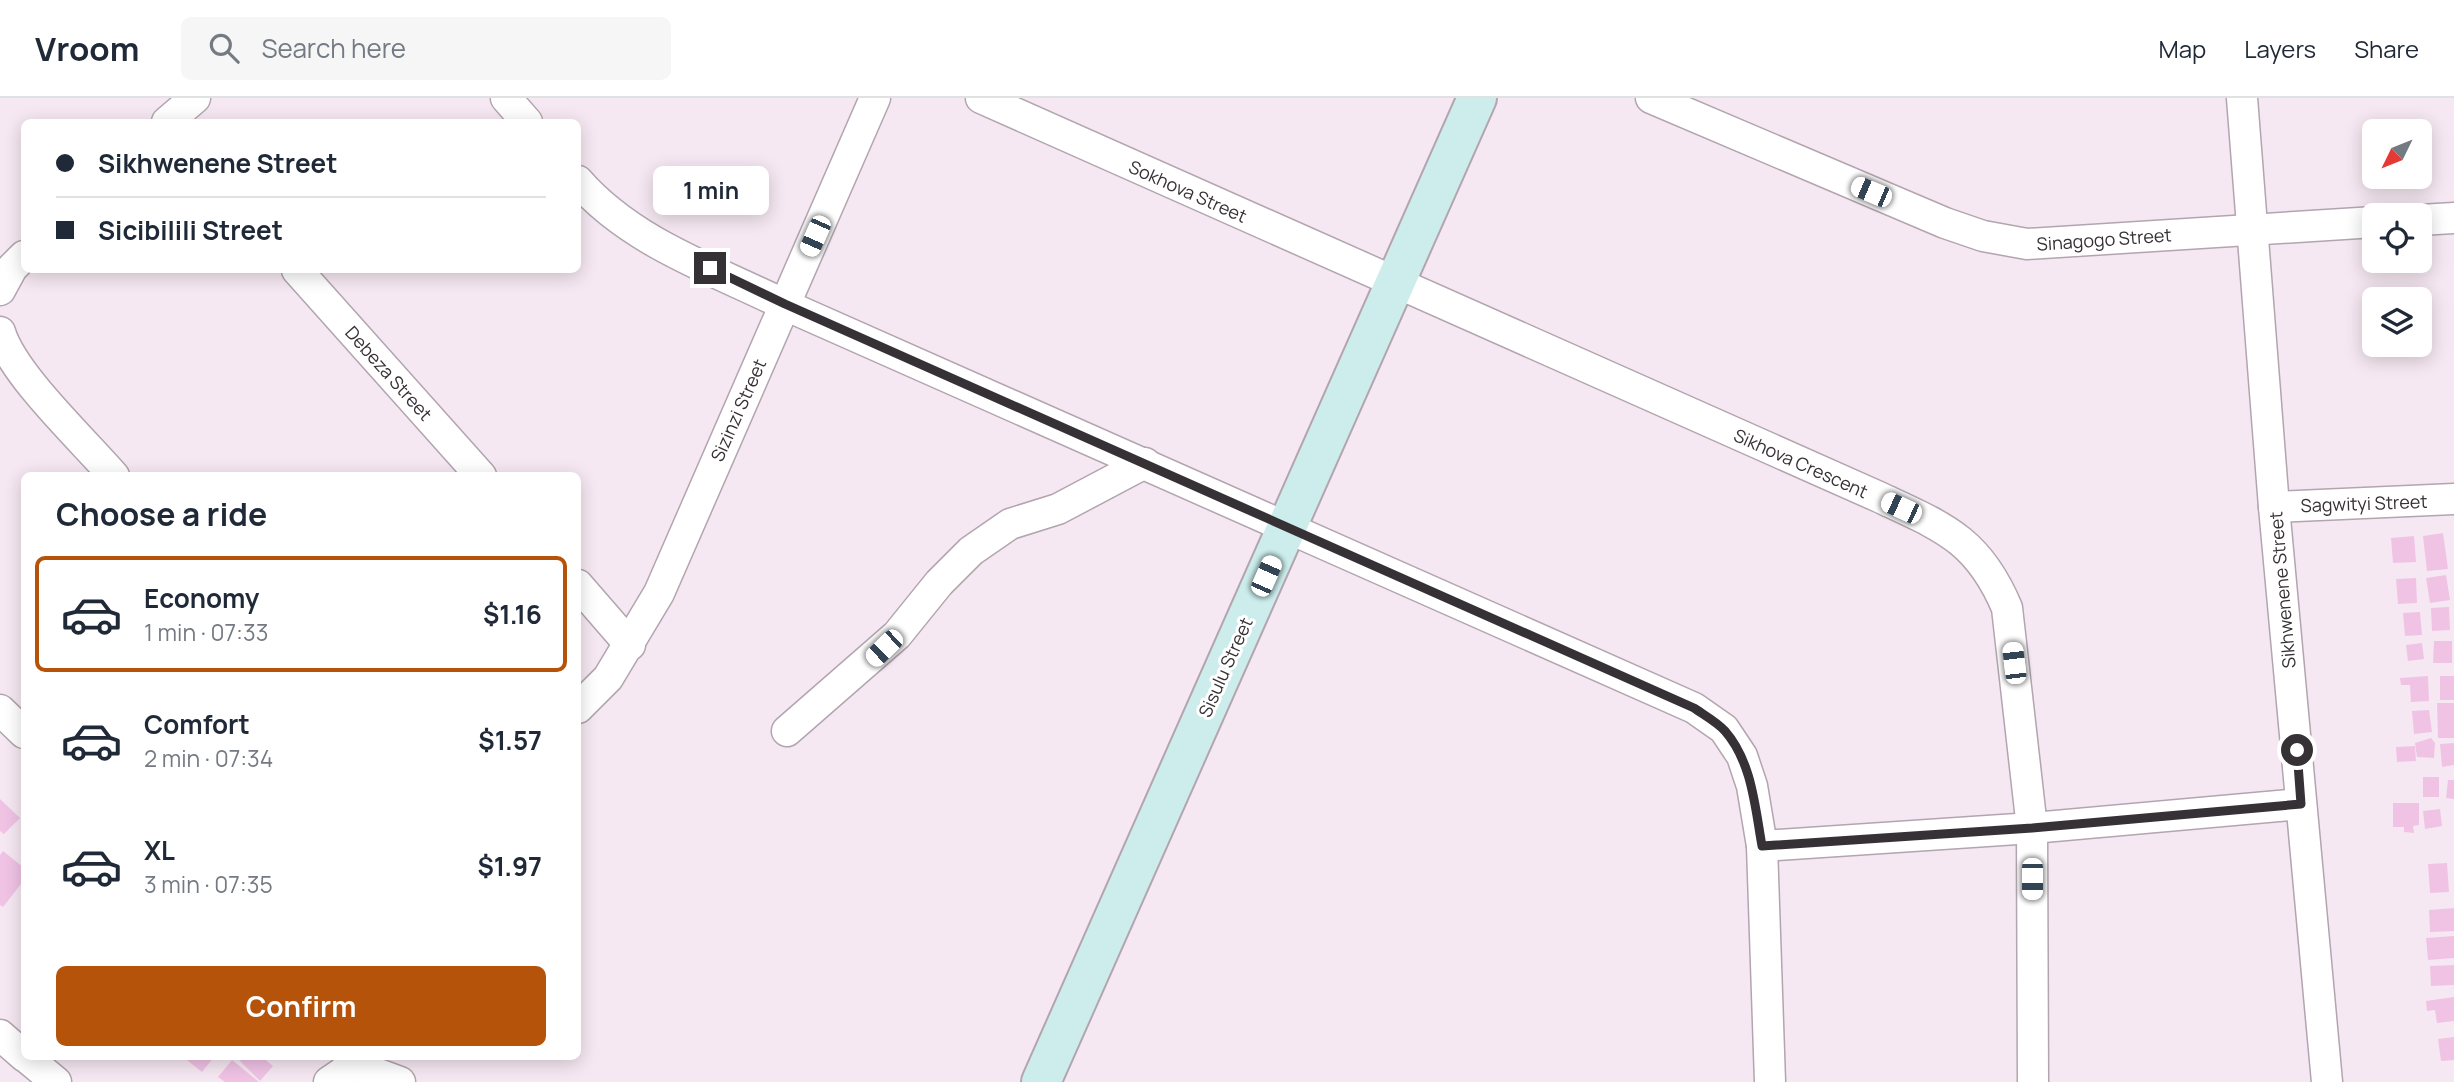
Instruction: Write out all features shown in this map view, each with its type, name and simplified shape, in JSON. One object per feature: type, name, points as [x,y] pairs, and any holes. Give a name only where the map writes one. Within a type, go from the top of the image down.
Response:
[{"type":"street","points":[[170,119],[195,98]]},
{"type":"street","points":[[506,98],[524,119]]},
{"type":"street","name":"Sizinzi Street","points":[[581,705],[608,678],[631,645],[659,593],[875,98]]},
{"type":"street","name":"Sokhova Street","points":[[981,98],[1395,284]]},
{"type":"street","name":"Sisulu Street","points":[[1041,1082],[1477,98]]},
{"type":"street","name":"Sinagogo Street","points":[[1651,98],[1945,223],[1983,236],[2027,244],[2362,223]]},
{"type":"street","name":"Sikhwenene Street","points":[[2242,98],[2274,507],[2327,1082]]},
{"type":"street","points":[[581,185],[599,206],[636,232],[785,304],[1694,708],[1724,729],[1742,756],[1752,786],[1762,846],[1770,1082]]},
{"type":"street","points":[[2432,219],[2454,218]]},
{"type":"street","points":[[0,290],[12,268],[21,259]]},
{"type":"street","name":"Debeza Street","points":[[301,273],[477,472]]},
{"type":"street","name":"Sikhova Crescent","points":[[1395,284],[1946,528],[1975,552],[1995,579],[2007,608],[2032,828],[2033,1082]]},
{"type":"street","points":[[0,332],[4,345],[27,377],[110,472]]},
{"type":"street","points":[[787,731],[856,674],[897,635],[939,583],[971,551],[1010,524],[1058,509],[1145,463]]},
{"type":"street","name":"Sagwityi Street","points":[[2274,507],[2454,499]]},
{"type":"street","points":[[581,588],[631,645]]},
{"type":"street","points":[[0,710],[21,730]]},
{"type":"street","points":[[1762,846],[2032,828],[2301,804]]},
{"type":"street","points":[[0,1035],[21,1053]]},
{"type":"street","points":[[30,1060],[56,1082]]},
{"type":"street","points":[[329,1082],[352,1071],[400,1082]]},
{"type":"building","points":[[2443,533],[2448,569],[2427,571],[2423,536]]},
{"type":"building","points":[[2414,536],[2416,562],[2393,563],[2391,538]]},
{"type":"building","points":[[2446,575],[2450,600],[2430,603],[2426,578]]},
{"type":"building","points":[[2416,578],[2417,603],[2398,604],[2396,579]]},
{"type":"building","points":[[2449,607],[2450,630],[2432,631],[2431,608]]},
{"type":"building","points":[[2420,612],[2422,635],[2405,636],[2403,613]]},
{"type":"building","points":[[2434,641],[2452,641],[2452,663],[2433,663]]},
{"type":"building","points":[[2422,643],[2424,659],[2408,661],[2406,645]]},
{"type":"building","points":[[2428,676],[2429,701],[2411,702],[2410,685],[2401,685],[2400,678]]},
{"type":"building","points":[[2440,676],[2454,676],[2454,700],[2440,700]]},
{"type":"building","points":[[2437,703],[2454,703],[2454,738],[2438,738]]},
{"type":"building","points":[[2429,710],[2432,732],[2414,734],[2412,711]]},
{"type":"building","points":[[2431,738],[2435,743],[2434,758],[2417,757],[2415,743]]},
{"type":"building","points":[[2454,743],[2454,765],[2442,767],[2440,744]]},
{"type":"building","points":[[2415,746],[2416,761],[2397,762],[2396,747]]},
{"type":"building","points":[[2423,777],[2439,777],[2439,797],[2423,797]]},
{"type":"building","points":[[2448,780],[2454,780],[2454,799],[2446,798]]},
{"type":"building","points":[[0,799],[20,818],[4,834],[0,831]]},
{"type":"building","points":[[2393,803],[2419,803],[2419,825],[2413,826],[2414,833],[2404,832],[2404,827],[2393,827]]},
{"type":"building","points":[[2440,809],[2442,826],[2425,829],[2423,811]]},
{"type":"building","points":[[3,851],[21,866],[21,884],[3,907],[0,905],[0,855]]},
{"type":"building","points":[[2447,863],[2449,892],[2430,893],[2428,864]]},
{"type":"building","points":[[2454,908],[2454,931],[2430,932],[2429,910]]},
{"type":"building","points":[[2454,936],[2454,958],[2428,960],[2426,938]]},
{"type":"building","points":[[2454,965],[2454,985],[2431,986],[2430,966]]},
{"type":"building","points":[[2454,997],[2454,1021],[2437,1023],[2435,1010],[2427,1011],[2426,1001]]},
{"type":"building","points":[[2454,1037],[2454,1060],[2441,1061],[2438,1039]]},
{"type":"building","points":[[187,1060],[212,1060],[202,1072]]},
{"type":"building","points":[[232,1060],[259,1082],[225,1082],[218,1077]]},
{"type":"building","points":[[239,1060],[266,1060],[273,1066],[260,1081]]},
{"type":"route","points":[[710,268],[785,304],[1694,708],[1724,729],[1742,756],[1752,786],[1762,846],[2032,828],[2301,804],[2297,750]]}]
